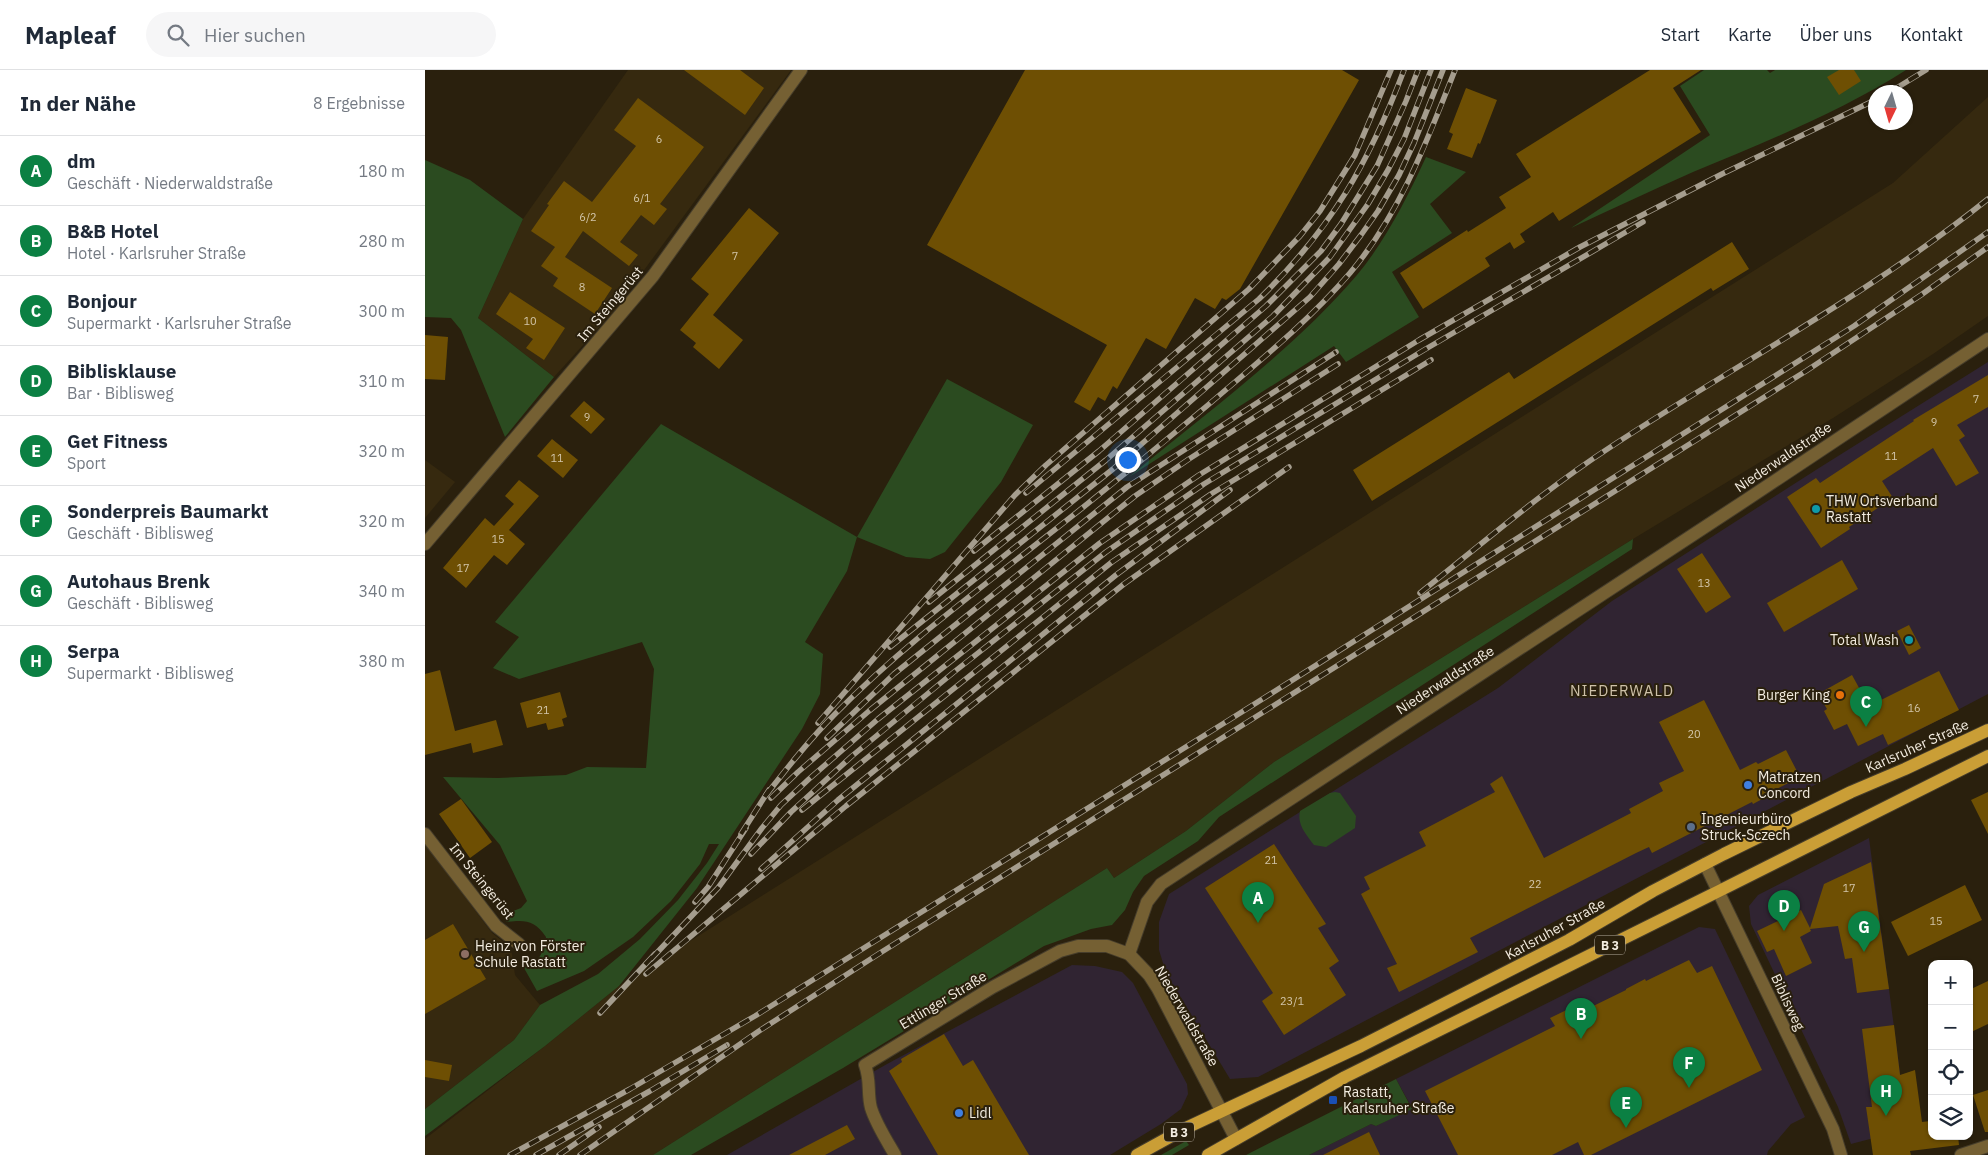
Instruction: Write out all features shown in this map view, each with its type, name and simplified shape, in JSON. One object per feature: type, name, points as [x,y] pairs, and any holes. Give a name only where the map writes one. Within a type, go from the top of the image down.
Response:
[{"type":"main road","name":"Karlsruher Straße","points":[[1137,1155],[1186,1128],[1361,1046],[1547,952],[1653,891],[1705,864],[1851,792],[1988,730]]},
{"type":"main road","name":"B 3","points":[[1207,1155],[1345,1077],[1988,756]]},
{"type":"street","name":"Im Steingerüst","points":[[425,544],[653,276],[801,70]]},
{"type":"street","name":"Niederwaldstraße","points":[[1236,1139],[1158,989],[1149,975],[1129,954],[1147,902],[1161,884],[1988,339]]},
{"type":"street","name":"Im Steingerüst","points":[[425,834],[496,926],[519,944]]},
{"type":"street","name":"Biblisweg","points":[[1705,864],[1833,1129],[1841,1155]]},
{"type":"street","name":"Ettlinger Straße","points":[[895,1155],[872,1110],[869,1098],[870,1076],[865,1065],[993,987],[1060,951],[1078,946],[1107,946],[1129,954]]},
{"type":"street","points":[[1961,1155],[1988,1146]]},
{"type":"shaded area","points":[[628,70],[791,70],[614,311],[554,377],[478,318],[523,219]]},
{"type":"shaded area","points":[[1988,97],[1988,316],[1933,354],[1833,418],[1633,539],[1274,762],[1186,831],[1114,878],[1107,868],[653,1155],[425,1155],[425,1139],[619,986],[1893,183]]},
{"type":"shaded area","points":[[1988,362],[1988,694],[1258,1077],[1230,1079],[1166,973],[1159,950],[1159,922],[1169,894],[1498,688],[1612,601]]},
{"type":"shaded area","points":[[425,460],[455,482],[425,518]]},
{"type":"shaded area","points":[[1869,838],[1908,1133],[1851,1144],[1838,1107],[1751,924],[1749,906],[1758,895]]},
{"type":"shaded area","points":[[425,844],[492,933],[511,948],[515,975],[540,1005],[514,1040],[425,1109]]},
{"type":"shaded area","points":[[1699,927],[1715,929],[1805,1117],[1791,1124],[1768,1151],[1767,1155],[1309,1155],[1371,1124],[1376,1126],[1412,1108],[1396,1079]]},
{"type":"shaded area","points":[[1072,965],[1095,966],[1122,972],[1133,983],[1187,1084],[1188,1094],[1181,1109],[1161,1124],[1110,1155],[727,1155],[887,1064]]},
{"type":"green space","points":[[1704,70],[1767,70],[1770,73],[1775,70],[1906,70],[1881,85],[1868,85],[1868,92],[1802,126],[1678,179],[1571,228],[1710,135],[1680,86]]},
{"type":"green space","points":[[1426,157],[1466,172],[1430,204],[1452,233],[1392,272],[1419,317],[1346,362],[1334,346],[1129,477],[1276,356],[1357,275],[1387,233]]},
{"type":"green space","points":[[425,160],[470,180],[523,219],[478,318],[554,377],[505,437],[461,330],[451,318],[425,317]]},
{"type":"green space","points":[[947,379],[1033,425],[1001,482],[945,552],[930,559],[906,557],[857,537]]},
{"type":"green space","points":[[661,424],[857,537],[847,571],[805,642],[823,654],[820,694],[802,729],[697,888],[619,986],[545,1046],[425,1136],[425,1109],[514,1040],[540,1005],[598,974],[640,939],[678,900],[707,863],[719,844],[709,844],[700,864],[671,901],[633,937],[584,971],[537,991],[524,968],[540,956],[546,937],[542,931],[529,922],[506,922],[505,914],[521,908],[527,901],[500,845],[443,777],[498,778],[566,775],[587,767],[646,768],[654,669],[642,642],[519,679],[493,668],[519,637],[495,622]]},
{"type":"green space","points":[[1633,539],[1632,549],[1219,817],[1198,841],[1144,876],[1133,892],[1125,910],[1112,925],[1091,929],[1044,946],[843,1068],[691,1155],[653,1155],[1107,868],[1114,878],[1186,831],[1274,762]]},
{"type":"green space","points":[[1330,793],[1340,793],[1356,816],[1355,828],[1326,847],[1314,845],[1301,825],[1300,811]]},
{"type":"green space","points":[[1396,1079],[1412,1109],[1376,1126],[1371,1124],[1309,1155],[1246,1155]]},
{"type":"green space","points":[[1186,1141],[1189,1145],[1172,1155],[1161,1155]]},
{"type":"building","points":[[684,70],[740,70],[764,88],[745,115]]},
{"type":"building","points":[[1025,70],[1342,70],[1359,80],[1240,289],[1226,300],[1222,298],[1215,309],[1195,298],[1166,349],[1146,338],[1117,389],[1113,386],[1105,401],[1098,397],[1090,411],[1074,402],[1107,345],[927,245]]},
{"type":"building","points":[[1650,70],[1701,70],[1673,88],[1701,132],[1559,221],[1553,212],[1520,234],[1525,242],[1514,249],[1510,242],[1485,258],[1490,266],[1423,309],[1400,273],[1467,230],[1468,232],[1506,208],[1499,197],[1531,177],[1516,154]]},
{"type":"building","points":[[1839,70],[1854,70],[1861,81],[1839,95],[1827,77]]},
{"type":"building","points":[[1466,88],[1497,100],[1480,144],[1478,143],[1472,158],[1447,149],[1453,134],[1449,132]]},
{"type":"building","points":[[638,98],[704,147],[660,204],[667,209],[654,225],[641,215],[620,242],[638,255],[629,266],[583,231],[565,257],[612,288],[595,314],[553,286],[558,278],[541,266],[555,247],[531,231],[549,205],[547,204],[564,181],[592,202],[636,146],[614,130]]},
{"type":"building","points":[[749,208],[779,233],[713,315],[743,340],[719,369],[693,347],[696,343],[680,330],[709,294],[691,279]]},
{"type":"building","points":[[1732,242],[1749,269],[1713,291],[1711,288],[1372,501],[1353,470],[1509,372],[1514,379]]},
{"type":"building","points":[[510,292],[565,328],[544,360],[526,348],[533,339],[496,314]]},
{"type":"building","points":[[425,335],[448,337],[445,380],[425,379]]},
{"type":"building","points":[[1988,375],[1988,407],[1957,425],[1965,436],[1959,440],[1979,473],[1956,486],[1933,448],[1882,481],[1893,498],[1821,548],[1787,497],[1816,478],[1820,483],[1913,420]]},
{"type":"building","points":[[584,401],[605,419],[591,434],[570,416]]},
{"type":"building","points":[[552,439],[578,460],[563,478],[537,456]]},
{"type":"building","points":[[519,480],[539,496],[509,530],[525,544],[507,565],[494,555],[466,588],[443,568],[485,518],[494,526],[514,504],[505,496]]},
{"type":"building","points":[[1702,553],[1731,597],[1706,613],[1677,569]]},
{"type":"building","points":[[1842,560],[1858,589],[1784,632],[1767,603]]},
{"type":"building","name":"Total Wash","points":[[1909,625],[1921,648],[1909,655],[1897,631]]},
{"type":"building","points":[[440,670],[455,731],[496,720],[503,745],[473,753],[471,743],[425,755],[425,674]]},
{"type":"building","points":[[1939,671],[1959,710],[1888,745],[1883,734],[1858,746],[1847,724],[1834,730],[1824,711],[1827,709],[1818,694],[1852,675],[1869,706]]},
{"type":"building","points":[[560,692],[567,717],[562,719],[564,726],[548,730],[546,723],[527,728],[520,703]]},
{"type":"building","points":[[1704,700],[1740,770],[1756,762],[1758,764],[1786,750],[1800,777],[1765,795],[1766,797],[1753,804],[1752,802],[1652,853],[1649,847],[1636,853],[1470,938],[1478,952],[1399,992],[1387,968],[1397,964],[1361,894],[1370,889],[1364,877],[1426,846],[1419,832],[1495,792],[1490,784],[1502,776],[1544,858],[1631,813],[1629,809],[1663,791],[1659,783],[1684,771],[1659,722]]},
{"type":"building","points":[[1988,792],[1988,834],[1971,800]]},
{"type":"building","points":[[461,799],[492,842],[470,858],[439,814]]},
{"type":"building","points":[[1274,844],[1326,924],[1318,928],[1339,961],[1329,968],[1346,995],[1284,1035],[1262,1001],[1273,993],[1205,888]]},
{"type":"building","points":[[1871,862],[1889,989],[1857,993],[1852,958],[1845,959],[1838,926],[1810,929],[1811,931],[1800,937],[1812,963],[1786,976],[1774,949],[1767,952],[1757,931],[1801,910],[1810,928],[1824,884]]},
{"type":"building","points":[[1965,885],[1982,920],[1908,956],[1891,922]]},
{"type":"building","points":[[453,924],[486,979],[425,1014],[425,940]]},
{"type":"building","points":[[1689,960],[1697,973],[1712,966],[1762,1070],[1591,1155],[1584,1155],[1578,1142],[1552,1155],[1458,1155],[1425,1091],[1555,1026],[1550,1018],[1581,1003],[1585,1010],[1645,979],[1646,981]]},
{"type":"building","points":[[1988,981],[1988,1024],[1973,1031],[1973,1005],[1973,988]]},
{"type":"building","points":[[1894,1025],[1900,1075],[1915,1070],[1922,1122],[1928,1121],[1928,1140],[1958,1140],[1959,1145],[1910,1151],[1911,1155],[1873,1155],[1866,1107],[1872,1107],[1862,1029]]},
{"type":"building","name":"Lidl","points":[[944,1034],[963,1066],[973,1060],[1029,1155],[938,1155],[889,1071],[902,1062],[901,1059]]},
{"type":"building","points":[[425,1060],[452,1065],[449,1081],[425,1077]]},
{"type":"building","points":[[1988,1090],[1988,1132],[1985,1132],[1973,1095]]},
{"type":"building","points":[[847,1125],[855,1139],[825,1155],[789,1155]]},
{"type":"building","points":[[1369,1132],[1380,1155],[1323,1155]]},
{"type":"railway","points":[[818,723],[1015,495],[1046,465],[1249,289],[1300,236],[1320,211],[1355,155],[1391,70]]},
{"type":"railway","points":[[1026,493],[1259,299],[1284,273],[1327,220],[1362,165],[1391,104],[1404,70]]},
{"type":"railway","points":[[974,551],[1099,451],[1266,306],[1321,251],[1341,224],[1377,166],[1418,70]]},
{"type":"railway","points":[[929,602],[1106,460],[1273,316],[1330,257],[1368,204],[1388,170],[1404,139],[1431,70]]},
{"type":"railway","points":[[890,647],[1113,469],[1310,297],[1339,264],[1378,211],[1399,175],[1414,143],[1443,70]]},
{"type":"railway","points":[[766,795],[799,753],[883,669],[932,627],[1187,423],[1282,342],[1334,291],[1368,250],[1398,202],[1423,150],[1455,70]]},
{"type":"railway","points":[[1901,85],[1926,70]]},
{"type":"railway","points":[[651,959],[718,888],[781,805],[809,779],[878,719],[1100,543],[1199,475],[1419,340],[1580,247],[1722,174],[1868,103]]},
{"type":"railway","points":[[1420,593],[1562,480],[1659,416],[1851,297],[1897,266],[1988,199]]},
{"type":"railway","points":[[751,854],[791,812],[852,756],[954,672],[1106,552],[1204,484],[1424,350],[1643,222]]},
{"type":"railway","points":[[510,1155],[630,1089],[755,1016],[1229,720],[1854,326],[1988,232]]},
{"type":"railway","points":[[580,1155],[759,1031],[1806,371],[1921,295],[1988,247]]},
{"type":"railway","points":[[827,738],[894,674],[1127,487],[1336,352]]},
{"type":"railway","points":[[802,810],[1112,562],[1211,494],[1431,360]]},
{"type":"railway","points":[[771,798],[798,772],[869,711],[1135,496],[1189,459],[1338,364]]},
{"type":"railway","points":[[646,974],[846,806],[1124,584],[1289,467]]},
{"type":"railway","points":[[761,869],[838,800],[1116,575],[1230,490]]},
{"type":"railway","points":[[741,834],[769,790]]},
{"type":"railway","points":[[695,902],[708,887],[746,828]]},
{"type":"railway","points":[[600,1013],[655,954]]},
{"type":"railway","points":[[536,1155],[727,1045]]},
{"type":"railway","points":[[559,1155],[599,1127]]},
{"type":"place","name":"THW Ortsverband Rastatt","points":[[1816,509]]},
{"type":"place","name":"Total Wash","points":[[1909,640]]},
{"type":"place","name":"Burger King","points":[[1840,695]]},
{"type":"place","name":"Bonjour","points":[[1866,727]]},
{"type":"place","name":"Matratzen Concord","points":[[1748,785]]},
{"type":"place","name":"Ingenieurbüro Struck-Sczech","points":[[1691,827]]},
{"type":"place","name":"dm","points":[[1258,923]]},
{"type":"place","name":"Biblisklause","points":[[1784,931]]},
{"type":"place","name":"Autohaus Brenk","points":[[1864,952]]},
{"type":"place","name":"Heinz von Förster Schule Rastatt","points":[[465,954]]},
{"type":"place","name":"B&B Hotel","points":[[1581,1039]]},
{"type":"place","name":"Sonderpreis Baumarkt","points":[[1689,1088]]},
{"type":"place","name":"Rastatt, Karlsruher Straße","points":[[1333,1100]]},
{"type":"place","name":"Lidl","points":[[959,1113]]},
{"type":"place","name":"Serpa","points":[[1886,1116]]},
{"type":"place","name":"Get Fitness","points":[[1626,1128]]},
{"type":"district","name":"NIEDERWALD","points":[[1622,690]]}]
